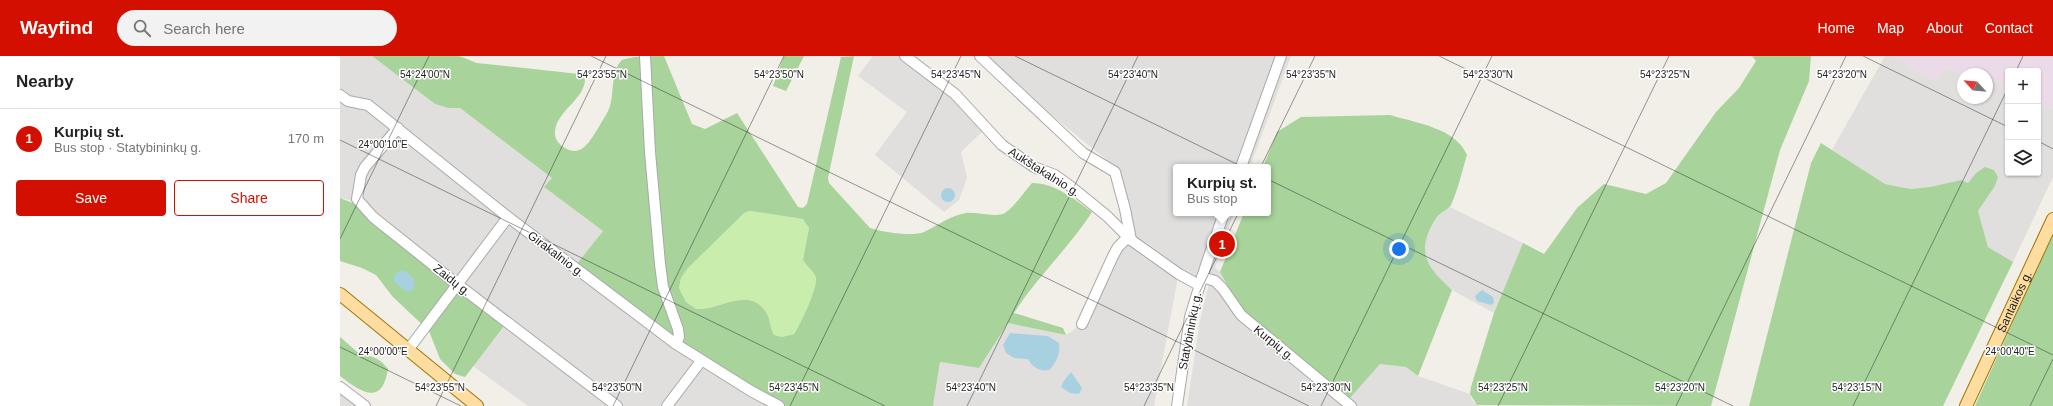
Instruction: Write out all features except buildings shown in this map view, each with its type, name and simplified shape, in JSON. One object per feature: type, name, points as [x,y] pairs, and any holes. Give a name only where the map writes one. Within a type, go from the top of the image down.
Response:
[{"type":"main road","name":"Santaikos g.","points":[[1966,406],[2053,219]]},
{"type":"main road","points":[[340,294],[477,406]]},
{"type":"street","points":[[645,56],[650,152],[660,264],[663,287],[678,329],[679,337],[676,344]]},
{"type":"street","name":"Aukštakalnio g.","points":[[905,56],[955,94],[1002,145],[1034,167],[1055,176],[1070,186],[1107,216],[1129,238],[1179,274],[1201,281]]},
{"type":"street","points":[[980,56],[1083,154],[1115,172],[1126,209],[1129,238],[1118,247],[1113,256],[1082,324]]},
{"type":"street","points":[[1242,164],[1281,56]]},
{"type":"street","name":"Girakalnio g.","points":[[340,95],[348,101],[368,104],[508,217],[676,344],[700,361],[779,406]]},
{"type":"street","name":"Zaidų g.","points":[[398,128],[365,167],[357,199],[373,217],[457,284],[617,406]]},
{"type":"street","name":"Statybininkų g.","points":[[1178,406],[1190,318],[1223,216]]},
{"type":"street","points":[[408,350],[508,217]]},
{"type":"street","name":"Kurpių g.","points":[[1201,281],[1215,281],[1223,288],[1241,315],[1351,406]]},
{"type":"street","points":[[667,406],[700,361]]},
{"type":"street","points":[[340,387],[365,406]]},
{"type":"shaded area","points":[[340,56],[372,56],[435,104],[448,108],[460,108],[552,178],[544,187],[603,231],[577,264],[757,392],[786,406],[528,406],[473,366],[505,326],[349,200],[340,198]]},
{"type":"shaded area","points":[[873,56],[911,56],[989,125],[961,152],[967,178],[959,200],[944,212],[875,155],[907,112],[858,76]]},
{"type":"shaded area","points":[[985,56],[1291,56],[1251,164],[1173,164],[1173,216],[1233,216],[1215,268],[1220,272],[1240,308],[1349,398],[1380,364],[1406,367],[1418,376],[1470,394],[1472,400],[1478,406],[1187,406],[1200,320],[1209,284],[1186,274],[1135,238],[1118,169],[1017,87]]},
{"type":"shaded area","points":[[1885,56],[1892,56],[1934,80],[1947,68],[1957,73],[1957,104],[1993,104],[1993,81],[2005,87],[2005,176],[2041,176],[2041,103],[2053,109],[2053,177],[2013,262],[1988,247],[1978,211],[1995,186],[1976,173],[1968,184],[1961,180],[1930,187],[1911,189],[1885,184],[1832,150]]},
{"type":"shaded area","points":[[1892,56],[2053,56],[2053,109],[2041,103],[2041,68],[2005,68],[2005,87],[1993,81],[1993,68],[1957,68],[1957,73],[1947,68],[1934,80]]},
{"type":"shaded area","points":[[1450,207],[1523,243],[1494,313],[1452,290],[1436,276],[1424,255],[1425,238],[1438,216]]},
{"type":"shaded area","points":[[1120,234],[1178,277],[1154,406],[933,406],[940,362],[979,368],[1008,323],[1066,335],[1075,329]]},
{"type":"shaded area","points":[[340,382],[370,406],[340,406]]},
{"type":"green space","points":[[372,56],[459,56],[477,63],[579,74],[585,79],[584,86],[575,100],[559,119],[555,134],[557,140],[563,147],[571,151],[577,151],[582,149],[590,140],[608,111],[611,101],[614,76],[618,64],[622,60],[636,57],[664,56],[692,124],[705,129],[737,113],[798,207],[803,208],[807,204],[841,57],[854,56],[828,178],[829,183],[870,228],[905,234],[924,232],[949,218],[960,214],[1003,214],[1014,205],[1032,183],[1049,186],[1071,197],[1092,212],[1014,313],[1063,328],[1066,335],[1008,323],[979,368],[940,362],[933,406],[786,406],[757,392],[693,352],[576,265],[603,231],[544,187],[552,178],[460,108],[448,108],[435,104]],"holes":[[[750,211],[803,219],[809,228],[803,260],[815,276],[816,283],[808,306],[794,334],[782,337],[774,335],[766,312],[759,304],[751,300],[733,301],[705,309],[696,309],[686,302],[679,288],[681,278],[688,268],[744,213]]]},
{"type":"green space","points":[[784,56],[804,56],[786,91],[773,86]]},
{"type":"green space","points":[[1752,56],[1811,56],[1809,81],[1780,150],[1711,406],[1477,405],[1470,394],[1471,387],[1494,313],[1523,243],[1544,254],[1577,208],[1604,184],[1646,194],[1666,183],[1716,112],[1739,88],[1756,61]]},
{"type":"green space","points":[[1390,115],[1423,124],[1445,133],[1454,138],[1462,146],[1467,155],[1451,205],[1437,217],[1426,239],[1426,257],[1430,265],[1435,273],[1452,290],[1418,376],[1406,367],[1380,364],[1349,399],[1240,308],[1220,272],[1243,216],[1271,216],[1271,164],[1264,164],[1277,132],[1301,117]]},
{"type":"green space","points":[[1821,143],[1885,184],[1911,189],[1930,187],[1961,180],[1968,183],[1976,173],[1985,167],[1994,170],[1998,177],[1995,186],[1978,211],[1988,247],[2013,262],[1943,406],[1749,406],[1811,163]]},
{"type":"green space","points":[[340,198],[355,204],[505,325],[465,377],[455,374],[440,359],[429,331],[393,297],[376,275],[362,268],[340,261]]},
{"type":"green space","points":[[750,211],[803,219],[809,228],[803,260],[815,276],[816,283],[808,306],[794,334],[782,337],[774,335],[766,312],[759,304],[751,300],[733,301],[705,309],[696,309],[686,302],[679,288],[681,278],[688,268],[744,213]]},
{"type":"green space","points":[[2053,234],[2053,406],[1975,406],[2046,249]]},
{"type":"green space","points":[[340,337],[362,356],[370,356],[376,359],[383,363],[388,369],[385,381],[381,388],[376,392],[370,393],[363,391],[340,376]]},
{"type":"water","points":[[945,188],[951,188],[955,192],[955,198],[951,202],[945,202],[941,198],[941,192]]},
{"type":"water","points":[[399,271],[405,271],[414,279],[412,290],[407,292],[394,282],[394,276]]},
{"type":"water","points":[[1482,290],[1493,297],[1494,303],[1491,305],[1477,301],[1475,296]]},
{"type":"water","points":[[1010,333],[1048,336],[1059,343],[1059,354],[1052,367],[1049,370],[1039,370],[1034,367],[1028,359],[1014,358],[1006,353],[1003,345]]},
{"type":"water","points":[[1071,372],[1082,388],[1079,394],[1070,393],[1061,387]]},
{"type":"place","name":"Kurpių st.","points":[[1222,244]]}]
